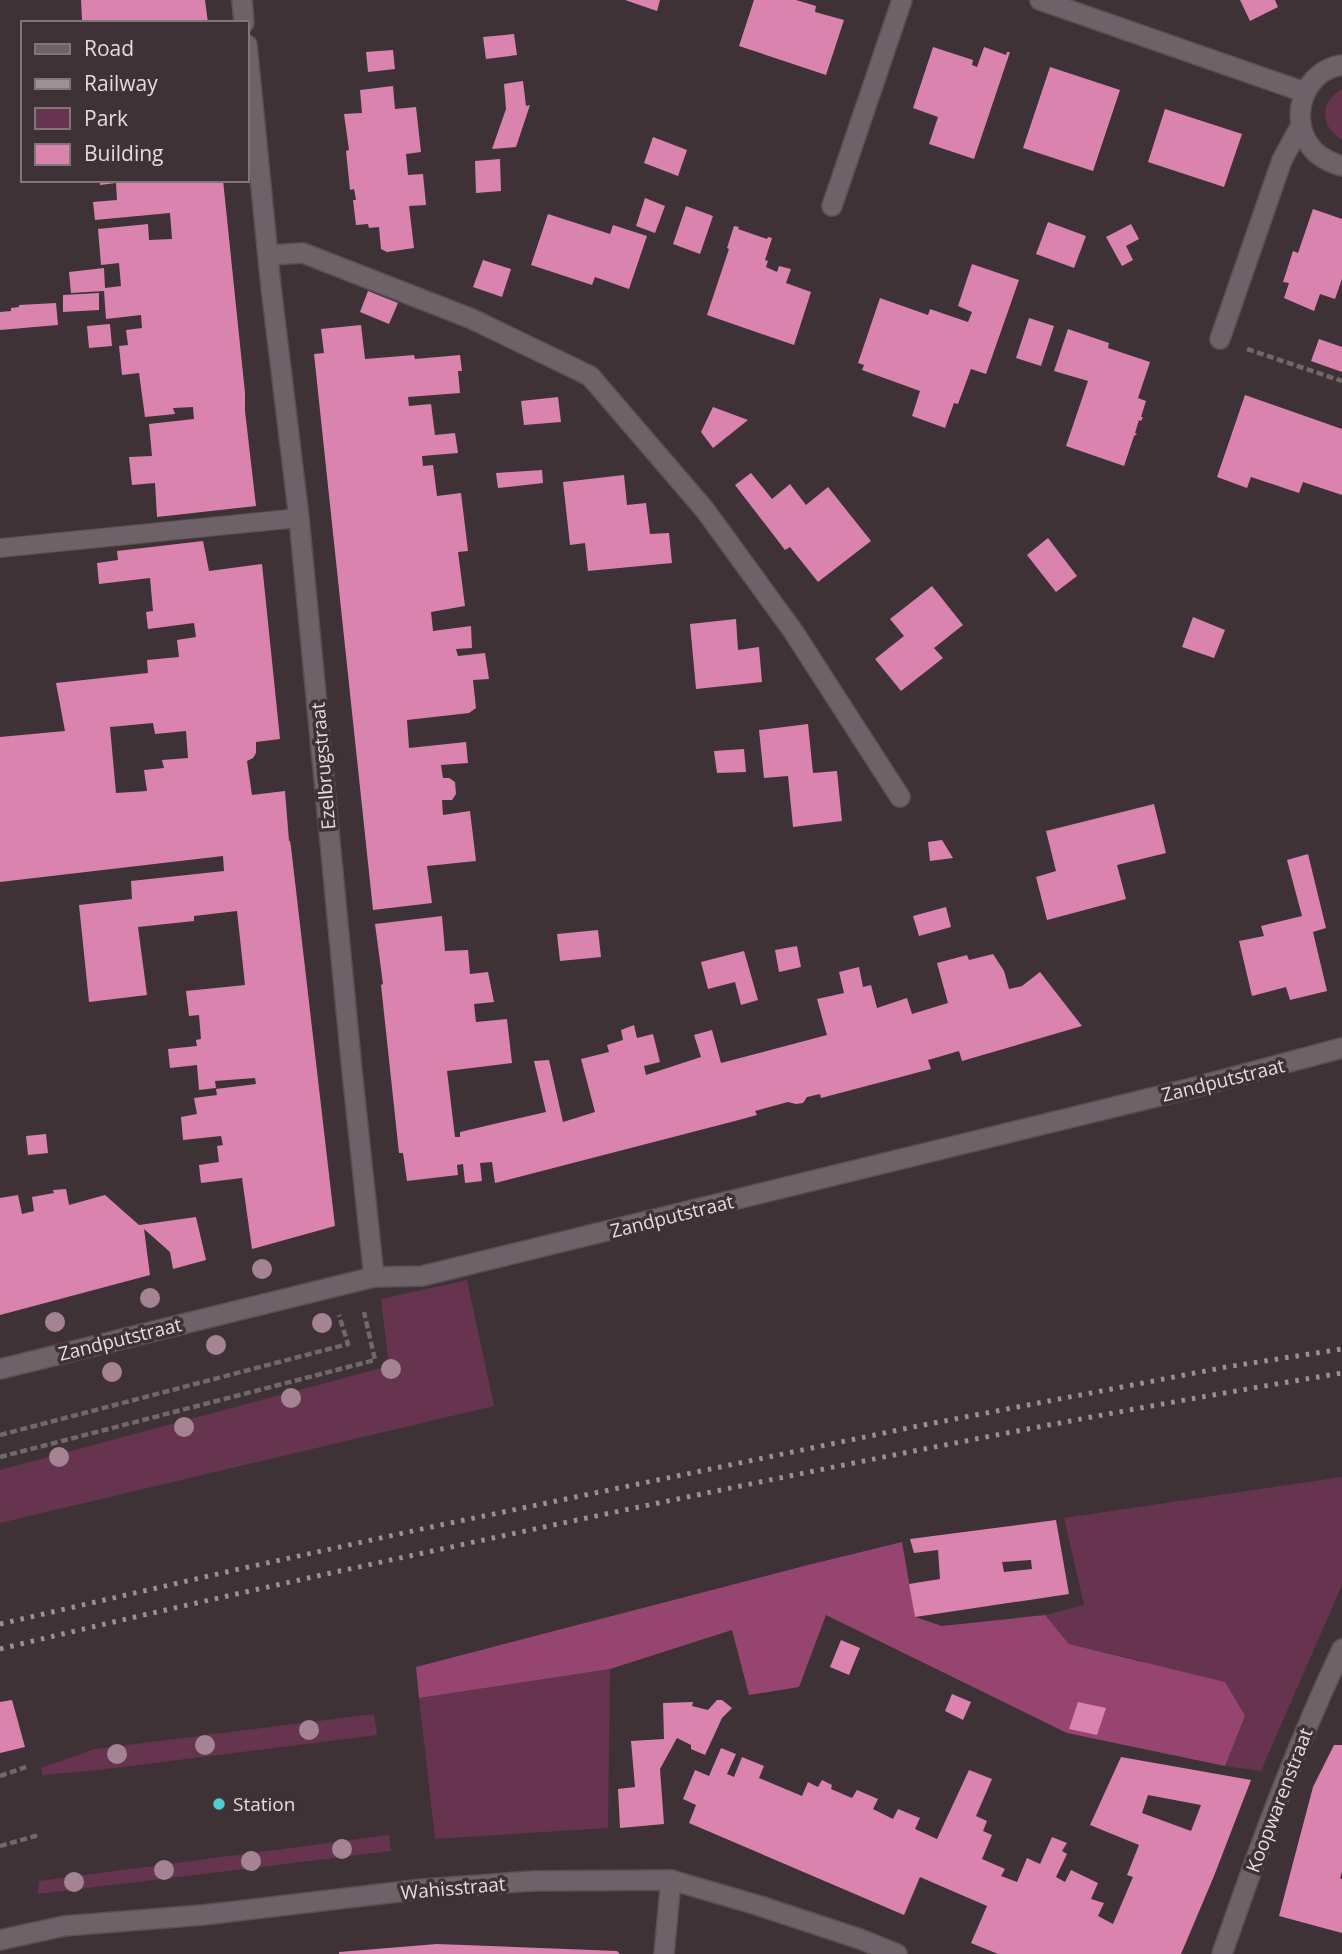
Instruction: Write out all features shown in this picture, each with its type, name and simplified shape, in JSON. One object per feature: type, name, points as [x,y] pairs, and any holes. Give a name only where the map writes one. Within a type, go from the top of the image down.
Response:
[{"type":"street","points":[[242,0],[244,21]]},
{"type":"street","points":[[832,206],[902,0]]},
{"type":"street","points":[[1050,2],[1304,92]]},
{"type":"street","name":"Ezelbrugstraat","points":[[248,55],[271,287],[299,518],[352,1072],[366,1279]]},
{"type":"street","points":[[1342,65],[1335,65],[1317,75],[1304,92],[1300,109],[1300,127],[1310,146],[1324,160],[1342,166]]},
{"type":"street","points":[[1220,339],[1282,160],[1300,127]]},
{"type":"street","points":[[269,255],[303,253],[472,319],[590,376],[705,510],[793,631],[900,797]]},
{"type":"street","name":"Zandputstraat","points":[[0,1369],[366,1279],[422,1276],[1070,1118],[1342,1048]]},
{"type":"street","name":"Koopwarenstraat","points":[[1222,1954],[1271,1814],[1342,1649]]},
{"type":"street","points":[[664,1954],[671,1880]]},
{"type":"street","name":"Wahisstraat","points":[[0,1940],[64,1926],[202,1915],[423,1889],[533,1881],[671,1880],[757,1905],[897,1954]]},
{"type":"lane","points":[[0,548],[299,518]]},
{"type":"path","points":[[1220,339],[1342,381]]},
{"type":"path","points":[[0,1457],[375,1360],[366,1279]]},
{"type":"path","points":[[0,1435],[348,1344],[332,1287]]},
{"type":"path","points":[[0,1776],[26,1767]]},
{"type":"path","points":[[0,1846],[38,1835]]},
{"type":"green space","points":[[1342,89],[1342,140],[1329,128],[1325,114],[1329,101]]},
{"type":"green space","points":[[467,1280],[494,1406],[0,1523],[0,1470],[389,1366],[381,1299]]},
{"type":"green space","points":[[1342,1477],[1342,1585],[1261,1771],[1225,1766],[1245,1716],[1142,1661],[1069,1644],[1045,1615],[1084,1605],[1064,1518]]},
{"type":"green space","points":[[610,1669],[608,1828],[435,1839],[419,1698]]},
{"type":"green space","points":[[374,1714],[377,1735],[98,1770],[43,1775],[41,1768],[95,1749]]},
{"type":"green space","points":[[389,1835],[391,1851],[38,1894],[39,1881]]},
{"type":"shaded area","points":[[902,1542],[915,1617],[942,1626],[1045,1615],[1069,1644],[1225,1682],[1245,1716],[1225,1766],[1067,1733],[826,1615],[799,1687],[749,1695],[732,1630],[610,1669],[419,1698],[416,1667]]},
{"type":"building","points":[[81,0],[205,0],[208,21],[77,21],[82,20]]},
{"type":"building","points":[[625,0],[660,0],[657,11]]},
{"type":"building","points":[[754,0],[796,0],[816,6],[815,12],[844,20],[826,75],[739,46]]},
{"type":"building","points":[[1240,0],[1275,0],[1278,7],[1250,21]]},
{"type":"building","points":[[514,34],[517,55],[486,59],[483,37]]},
{"type":"building","points":[[933,47],[973,60],[972,65],[977,67],[984,47],[1006,55],[1010,52],[974,159],[929,144],[938,117],[913,108]]},
{"type":"building","points":[[393,50],[395,69],[368,72],[366,52]]},
{"type":"building","points":[[1050,67],[1120,90],[1093,171],[1023,148]]},
{"type":"building","points":[[523,81],[526,106],[530,105],[516,147],[492,149],[506,109],[504,84]]},
{"type":"building","points":[[393,86],[395,109],[416,107],[421,152],[406,154],[408,175],[423,174],[426,205],[409,206],[414,248],[387,252],[381,249],[379,227],[356,225],[353,200],[356,200],[354,189],[350,190],[346,151],[349,150],[344,114],[362,113],[360,90]]},
{"type":"building","points":[[1165,109],[1242,134],[1224,187],[1148,162]]},
{"type":"building","points":[[653,137],[687,150],[678,176],[644,163]]},
{"type":"building","points":[[500,159],[501,191],[476,193],[475,161]]},
{"type":"building","points":[[100,182],[223,182],[256,506],[157,517],[155,483],[132,485],[129,457],[152,456],[149,424],[194,419],[193,407],[173,408],[175,414],[145,417],[139,373],[122,375],[119,346],[128,345],[126,330],[142,328],[141,315],[106,319],[104,291],[71,293],[69,272],[104,268],[105,288],[121,286],[119,263],[101,265],[98,229],[148,224],[149,240],[172,239],[170,213],[95,220],[93,202],[117,200],[116,183],[100,185]]},
{"type":"building","points":[[645,198],[665,206],[655,233],[636,226]]},
{"type":"building","points":[[686,206],[713,216],[700,254],[673,244]]},
{"type":"building","points":[[1313,209],[1342,219],[1342,279],[1335,299],[1320,294],[1314,311],[1284,298],[1289,283],[1283,282],[1293,251],[1298,253]]},
{"type":"building","points":[[548,214],[610,234],[613,225],[647,236],[629,289],[595,277],[592,285],[531,265]]},
{"type":"building","points":[[1048,222],[1086,236],[1074,268],[1036,254]]},
{"type":"building","points":[[1131,224],[1139,239],[1126,246],[1133,260],[1122,266],[1106,237]]},
{"type":"building","points":[[734,226],[767,239],[772,238],[765,260],[768,261],[766,267],[777,272],[779,266],[791,269],[786,283],[811,292],[794,345],[707,315]]},
{"type":"building","points":[[483,260],[511,269],[502,297],[473,287]]},
{"type":"building","points":[[972,264],[1019,280],[986,374],[971,369],[958,404],[954,403],[945,428],[912,416],[920,391],[862,370],[864,365],[858,363],[880,298],[928,315],[930,309],[968,322],[972,312],[958,306]]},
{"type":"building","points":[[368,291],[398,303],[389,324],[360,312]]},
{"type":"building","points":[[99,293],[99,310],[63,312],[63,295]]},
{"type":"building","points":[[56,303],[58,325],[0,330],[0,312],[11,311],[11,308],[19,305]]},
{"type":"building","points":[[1029,318],[1054,326],[1041,366],[1016,358]]},
{"type":"building","points":[[110,324],[112,346],[89,348],[87,326]]},
{"type":"building","points":[[361,325],[365,359],[414,355],[415,359],[460,355],[460,393],[408,397],[409,406],[431,404],[435,435],[455,433],[458,453],[422,456],[423,466],[433,465],[437,496],[461,493],[468,551],[458,552],[465,606],[431,612],[433,631],[471,626],[472,648],[456,649],[458,656],[485,653],[489,679],[473,680],[476,708],[469,713],[407,720],[409,748],[466,742],[468,763],[441,765],[443,778],[455,782],[456,794],[452,800],[442,800],[443,815],[470,811],[476,861],[427,866],[432,903],[373,910],[314,354],[324,353],[321,329]]},
{"type":"building","points":[[1068,329],[1109,343],[1108,348],[1150,362],[1138,398],[1146,401],[1143,417],[1139,420],[1135,433],[1137,434],[1124,466],[1066,446],[1088,381],[1054,371]]},
{"type":"building","points":[[1319,339],[1342,347],[1342,372],[1311,361]]},
{"type":"building","points":[[1245,395],[1342,429],[1342,495],[1303,482],[1299,493],[1251,477],[1247,488],[1217,477]]},
{"type":"building","points":[[558,397],[561,422],[524,425],[521,401]]},
{"type":"building","points":[[713,407],[748,420],[713,448],[701,432]]},
{"type":"building","points":[[542,470],[543,483],[498,488],[496,473]]},
{"type":"building","points":[[751,473],[772,499],[790,484],[806,505],[828,487],[871,541],[818,582],[790,547],[785,550],[735,485]]},
{"type":"building","points":[[624,475],[627,505],[646,503],[650,534],[669,533],[672,563],[588,571],[585,543],[570,545],[563,482]]},
{"type":"building","points":[[1048,538],[1077,576],[1056,592],[1027,555]]},
{"type":"building","points":[[203,541],[209,571],[262,564],[280,739],[256,742],[256,753],[247,761],[252,795],[285,791],[335,1226],[252,1249],[242,1178],[201,1183],[199,1165],[219,1162],[217,1146],[223,1145],[221,1136],[183,1140],[181,1117],[197,1114],[194,1098],[217,1095],[216,1089],[256,1084],[255,1078],[215,1081],[216,1088],[199,1090],[197,1065],[170,1068],[168,1049],[197,1046],[196,1040],[201,1039],[199,1015],[189,1016],[186,991],[245,985],[237,911],[194,916],[194,921],[138,927],[147,995],[89,1002],[79,905],[132,899],[131,881],[224,871],[223,856],[0,882],[0,737],[65,731],[56,683],[148,673],[147,660],[179,657],[177,640],[196,637],[194,623],[148,629],[146,612],[153,611],[150,578],[99,584],[97,563],[118,560],[117,551]],"holes":[[[153,723],[155,734],[186,731],[188,758],[162,760],[164,768],[144,770],[147,791],[116,793],[110,727]]]},
{"type":"building","points":[[932,586],[963,625],[934,648],[943,658],[901,691],[875,659],[904,636],[890,619]]},
{"type":"building","points":[[1193,617],[1225,630],[1214,658],[1182,647]]},
{"type":"building","points":[[736,619],[738,650],[759,647],[762,682],[696,689],[690,624]]},
{"type":"building","points":[[808,724],[813,773],[837,771],[842,821],[793,827],[788,776],[764,778],[759,730]]},
{"type":"building","points":[[744,749],[746,772],[717,773],[714,751]]},
{"type":"building","points":[[1154,804],[1166,853],[1117,865],[1126,899],[1047,920],[1036,877],[1056,871],[1046,831]]},
{"type":"building","points":[[942,840],[953,858],[930,861],[928,842]]},
{"type":"building","points":[[1308,854],[1326,928],[1313,932],[1327,991],[1290,1000],[1286,987],[1252,996],[1239,941],[1264,936],[1261,926],[1302,916],[1287,860]]},
{"type":"building","points":[[946,907],[951,927],[919,936],[913,916]]},
{"type":"building","points":[[442,916],[445,951],[468,950],[470,974],[488,972],[494,1002],[474,1004],[476,1022],[507,1019],[512,1063],[447,1071],[455,1137],[460,1137],[460,1132],[546,1112],[534,1061],[549,1060],[563,1122],[595,1112],[581,1059],[609,1052],[607,1045],[623,1040],[621,1030],[634,1025],[637,1038],[653,1034],[660,1062],[644,1066],[646,1075],[701,1057],[694,1035],[712,1030],[721,1063],[827,1035],[817,999],[844,993],[839,972],[859,967],[863,987],[871,985],[877,1008],[907,998],[912,1014],[948,1003],[937,963],[967,955],[969,960],[993,954],[1004,971],[1009,989],[1022,986],[1040,972],[1082,1026],[962,1061],[959,1051],[928,1060],[931,1069],[821,1098],[820,1094],[807,1097],[803,1103],[788,1102],[755,1111],[757,1115],[495,1183],[492,1162],[480,1163],[482,1181],[465,1183],[463,1164],[457,1165],[458,1175],[407,1181],[403,1153],[399,1153],[375,924]]},
{"type":"building","points":[[598,930],[601,957],[560,961],[557,934]]},
{"type":"building","points":[[797,946],[801,967],[779,972],[775,950]]},
{"type":"building","points":[[744,951],[758,1000],[741,1005],[735,982],[708,989],[701,962]]},
{"type":"building","points":[[46,1134],[48,1153],[28,1155],[26,1136]]},
{"type":"building","points":[[66,1189],[69,1205],[105,1195],[139,1225],[196,1217],[206,1260],[173,1269],[170,1252],[144,1229],[150,1275],[0,1315],[0,1198],[18,1195],[22,1214],[34,1211],[32,1197]]},
{"type":"building","points":[[1056,1520],[1069,1594],[915,1617],[909,1584],[940,1579],[938,1550],[914,1553],[910,1539]],"holes":[[[1031,1560],[1032,1569],[1004,1572],[1002,1562]]]},
{"type":"building","points":[[841,1640],[860,1648],[849,1675],[830,1667]]},
{"type":"building","points":[[952,1694],[971,1702],[963,1720],[945,1711]]},
{"type":"building","points":[[12,1700],[25,1747],[0,1753],[0,1702]]},
{"type":"building","points":[[717,1700],[722,1700],[732,1708],[722,1718],[705,1755],[691,1749],[691,1745],[677,1738],[660,1769],[664,1824],[620,1828],[618,1789],[635,1787],[631,1741],[664,1739],[663,1703],[693,1702],[692,1706],[708,1710]]},
{"type":"building","points":[[1078,1702],[1106,1708],[1097,1735],[1069,1729]]},
{"type":"building","points":[[1334,1745],[1342,1745],[1342,1933],[1279,1916],[1313,1787]]},
{"type":"building","points":[[721,1748],[736,1754],[727,1774],[734,1777],[742,1757],[764,1766],[759,1778],[802,1796],[808,1782],[818,1787],[822,1780],[832,1785],[831,1789],[852,1798],[857,1790],[878,1799],[873,1809],[893,1819],[898,1809],[920,1818],[915,1829],[937,1839],[969,1770],[992,1779],[976,1816],[987,1821],[983,1831],[992,1835],[982,1859],[1005,1869],[1001,1876],[1017,1882],[1027,1858],[1040,1864],[1052,1837],[1067,1843],[1062,1851],[1067,1854],[1056,1877],[1065,1882],[1071,1870],[1098,1883],[1091,1899],[1104,1903],[1098,1916],[1113,1924],[1133,1877],[1127,1875],[1139,1845],[1090,1825],[1121,1757],[1251,1780],[1181,1954],[998,1954],[971,1943],[987,1906],[920,1877],[904,1915],[689,1823],[696,1805],[683,1799],[695,1770],[709,1776]],"holes":[[[1148,1795],[1201,1805],[1191,1831],[1142,1813]]]},
{"type":"building","points":[[437,1944],[617,1951],[620,1954],[339,1954]]},
{"type":"railway","points":[[0,1624],[431,1527],[913,1427],[1226,1367],[1342,1349]]},
{"type":"railway","points":[[0,1649],[340,1571],[942,1445],[1342,1373]]},
{"type":"place","name":"Station","points":[[219,1804]]}]
